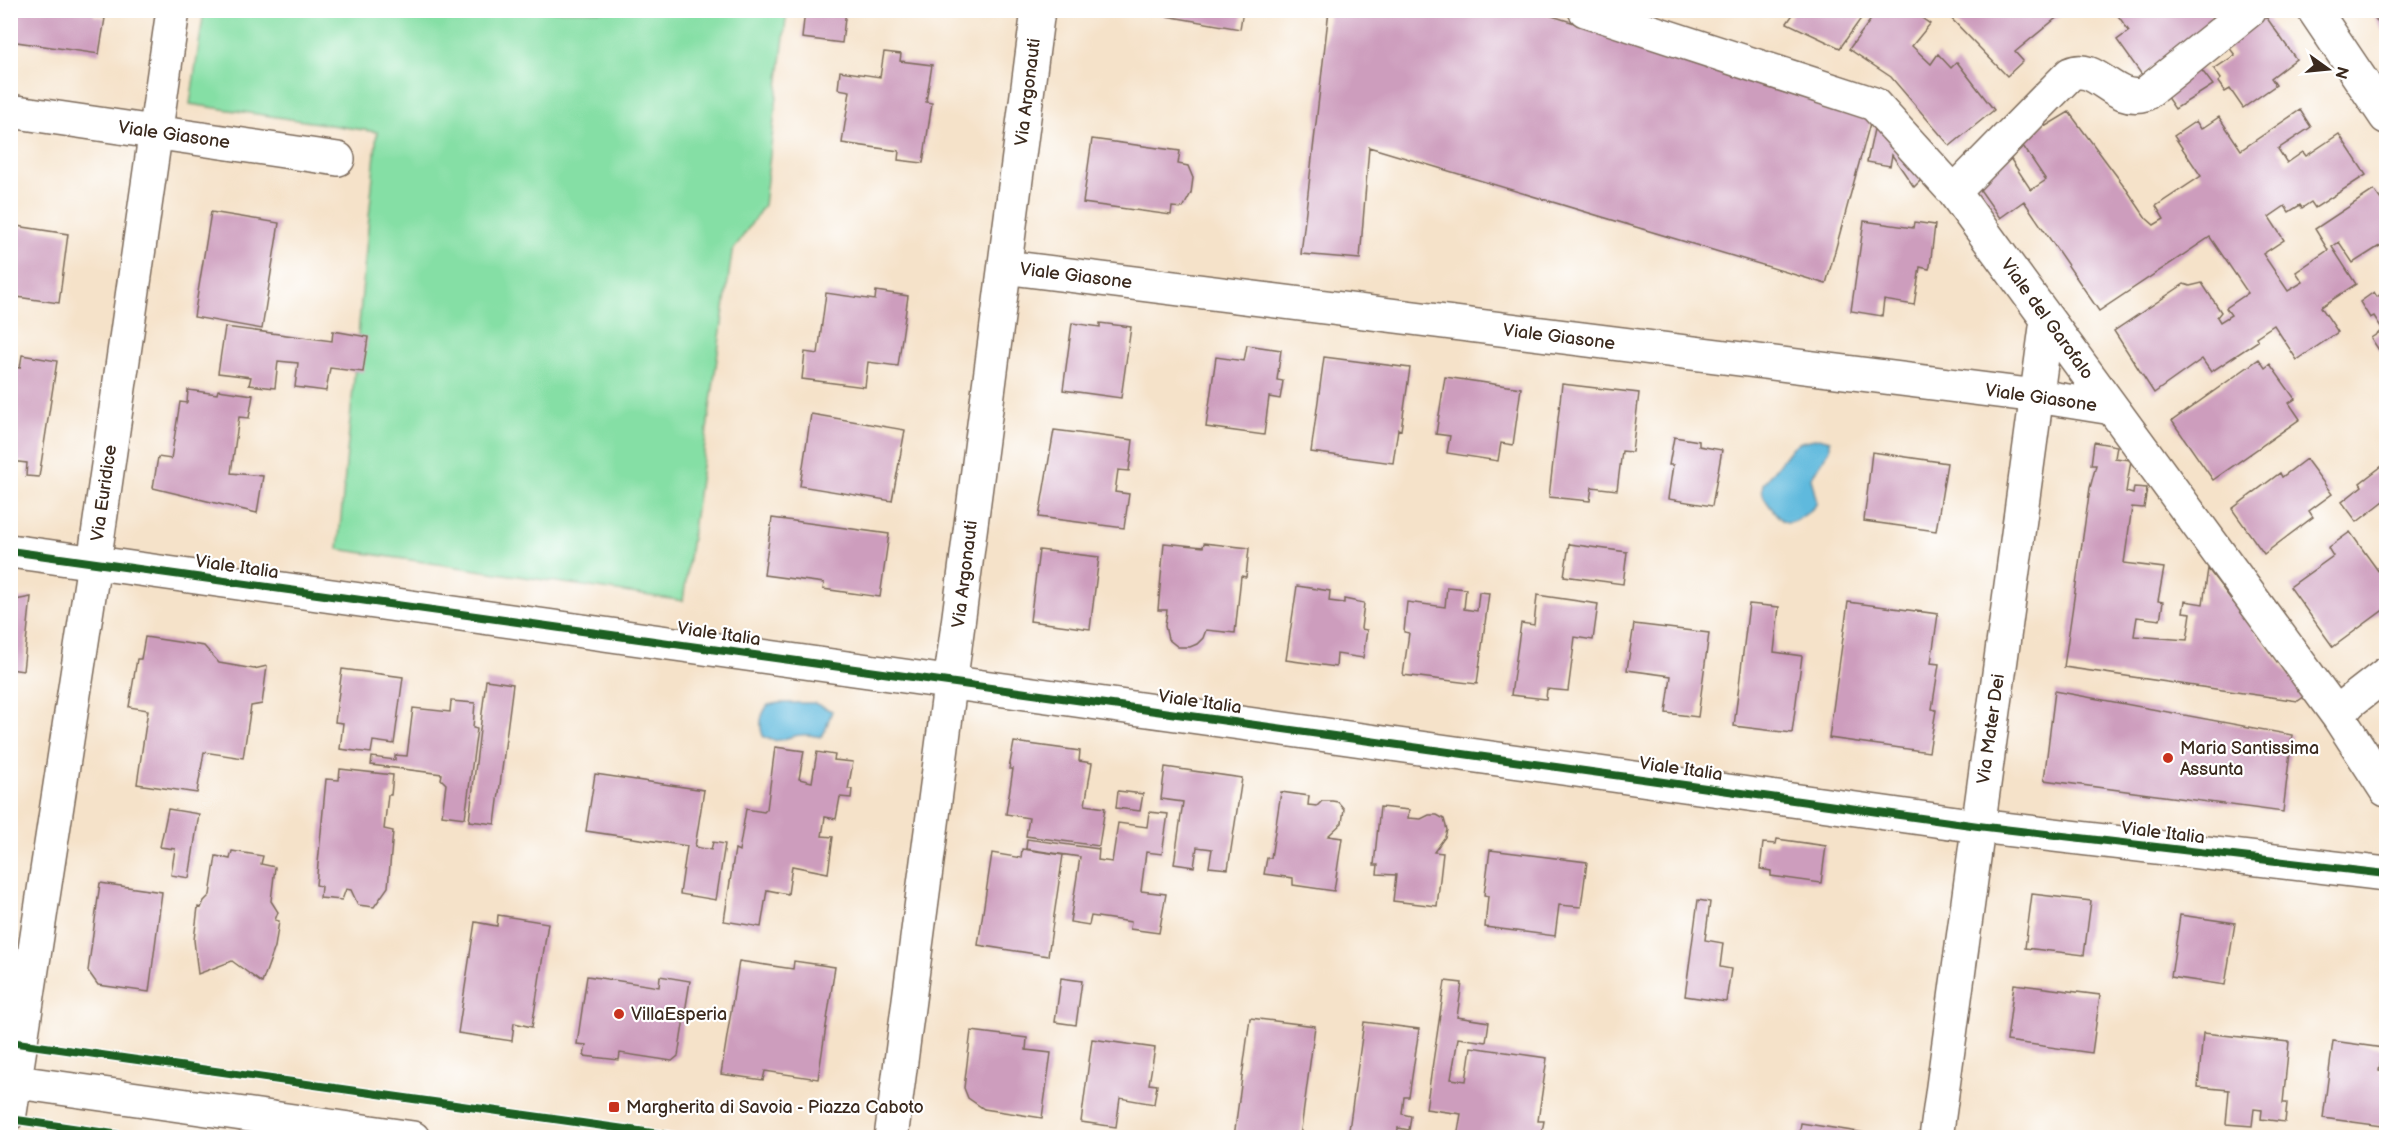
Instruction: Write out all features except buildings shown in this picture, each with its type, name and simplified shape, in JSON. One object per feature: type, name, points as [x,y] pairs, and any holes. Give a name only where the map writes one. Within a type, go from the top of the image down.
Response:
[{"type":"street","name":"Via Euridice","points":[[10,1113],[12,1081],[94,563],[173,10]]},
{"type":"street","name":"Via Argonauti","points":[[891,1137],[1038,10]]},
{"type":"street","name":"Viale del Garofalo","points":[[1585,10],[1874,104],[1954,192],[2338,716],[2386,790]]},
{"type":"street","points":[[1954,192],[2070,74],[2077,71],[2089,73],[2123,95],[2145,94],[2250,10]]},
{"type":"street","points":[[2314,10],[2386,117]]},
{"type":"street","name":"Viale Giasone","points":[[10,111],[338,159]]},
{"type":"street","name":"Viale Giasone","points":[[1005,267],[2037,396],[2112,408]]},
{"type":"street","name":"Via Mater Dei","points":[[1936,1137],[2047,320]]},
{"type":"street","name":"Viale Italia","points":[[10,551],[1978,826],[2386,874]]},
{"type":"street","points":[[2338,716],[2350,702],[2386,674]]},
{"type":"street","points":[[12,1081],[413,1137]]},
{"type":"green space","points":[[204,11],[787,11],[764,205],[732,252],[683,601],[338,549],[377,132],[190,104]]},
{"type":"water","points":[[1819,438],[1830,441],[1830,449],[1811,478],[1817,503],[1797,520],[1784,521],[1777,516],[1765,498],[1762,491],[1763,484],[1792,447],[1801,442]]},
{"type":"water","points":[[814,703],[832,711],[821,737],[803,735],[773,740],[763,736],[761,724],[763,713],[768,705]]},
{"type":"cycle path","points":[[10,551],[1978,826],[2386,874]]},
{"type":"cycle path","points":[[10,1042],[688,1138]]},
{"type":"cycle path","points":[[10,1119],[141,1138]]},
{"type":"place","name":"Maria Santissima Assunta","points":[[2168,758]]},
{"type":"place","name":"VillaEsperia","points":[[619,1014]]},
{"type":"place","name":"Margherita di Savoia - Piazza Caboto","points":[[614,1107]]}]
